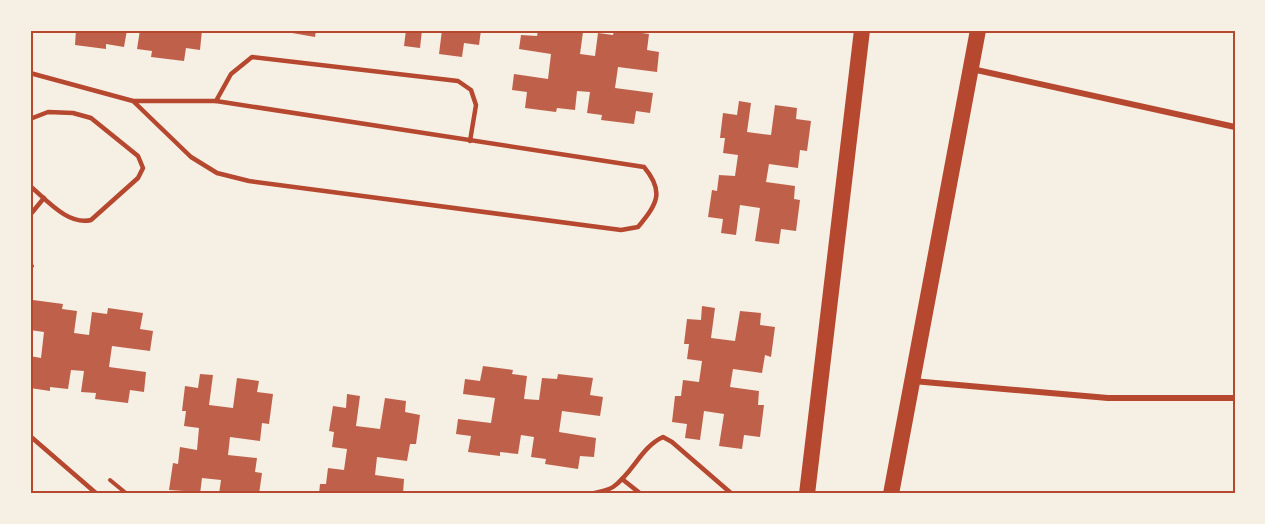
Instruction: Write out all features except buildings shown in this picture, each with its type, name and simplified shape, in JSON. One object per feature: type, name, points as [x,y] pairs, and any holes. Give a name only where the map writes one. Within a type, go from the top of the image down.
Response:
[{"type":"highway","points":[[807,494],[862,30]]},
{"type":"highway","points":[[891,494],[978,30]]},
{"type":"street","points":[[972,69],[1235,128]]},
{"type":"street","points":[[912,381],[1108,398],[1235,398]]},
{"type":"lane","points":[[216,101],[231,74],[252,57],[458,81],[471,90],[476,105],[470,141]]},
{"type":"lane","points":[[30,73],[133,100],[216,101],[644,167],[653,179],[657,195],[651,212],[638,227],[621,230],[249,181],[217,173],[192,157],[133,100]]},
{"type":"lane","points":[[30,119],[48,112],[73,113],[91,118],[138,156],[143,168],[138,178],[91,220],[83,222],[74,220],[30,186]]},
{"type":"lane","points":[[30,215],[44,198]]},
{"type":"lane","points":[[30,436],[97,494]]},
{"type":"lane","points":[[590,494],[611,488],[622,479],[653,442],[663,437],[672,442],[732,494]]},
{"type":"lane","points":[[622,479],[641,494]]}]
